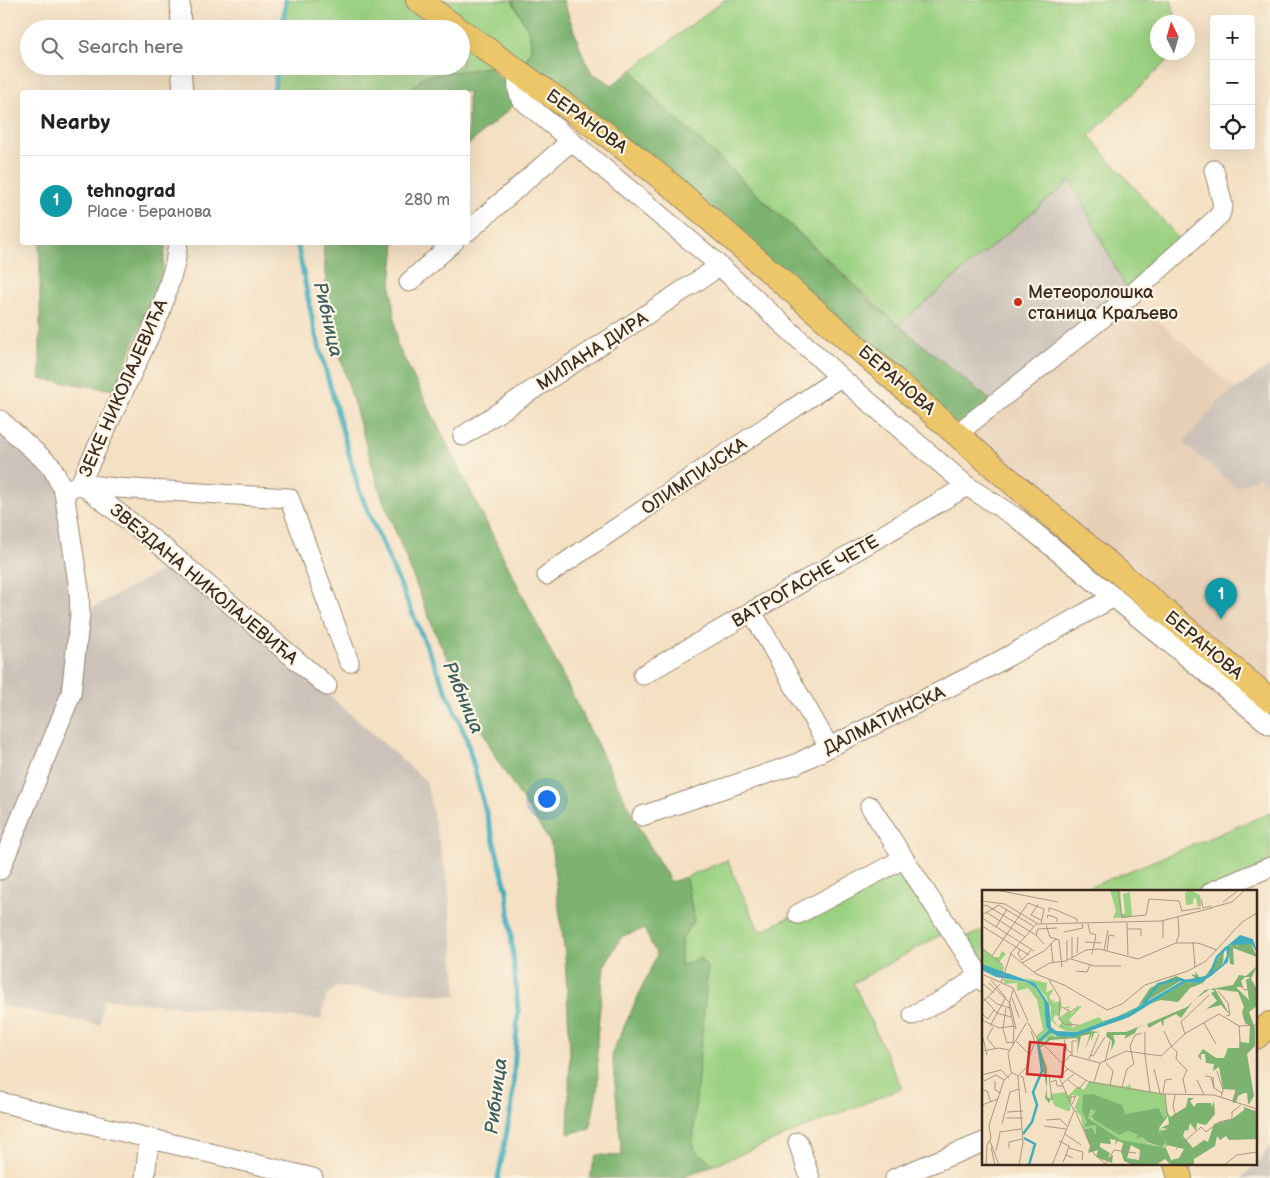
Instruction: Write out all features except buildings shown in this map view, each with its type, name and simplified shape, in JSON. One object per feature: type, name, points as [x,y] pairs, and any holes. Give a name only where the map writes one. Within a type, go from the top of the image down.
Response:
[{"type":"main road","points":[[425,5],[446,20]]},
{"type":"main road","name":"БЕРАНОВА","points":[[470,37],[517,70],[672,186],[958,433],[1007,478],[1269,696]]},
{"type":"main road","points":[[1258,1035],[1270,1024]]},
{"type":"street","points":[[180,0],[181,20]]},
{"type":"street","name":"БЕРАНОВА","points":[[517,70],[518,90],[521,99],[720,266],[840,377],[967,486],[1018,519],[1270,725]]},
{"type":"street","points":[[182,75],[183,90]]},
{"type":"street","name":"БЕРАНОВА","points":[[470,229],[571,141]]},
{"type":"street","points":[[958,433],[1130,296],[1220,215],[1223,205],[1214,170]]},
{"type":"street","name":"ЗЕКЕ НИКОЛАЈЕВИЋА","points":[[0,870],[71,694],[80,614],[72,488],[160,313],[175,264],[178,245]]},
{"type":"street","points":[[410,282],[451,245]]},
{"type":"street","name":"МИЛАНА ДИРА","points":[[463,436],[720,266]]},
{"type":"street","name":"ОЛИМПИЈСКА","points":[[547,575],[840,377]]},
{"type":"street","points":[[0,420],[52,467],[72,488]]},
{"type":"street","points":[[990,500],[1007,478]]},
{"type":"street","name":"ВАТРОГАСНЕ ЧЕТЕ","points":[[643,675],[967,486]]},
{"type":"street","name":"ЗВЕЗДАНА НИКОЛАЈЕВИЋА","points":[[72,488],[116,488],[289,498],[349,662]]},
{"type":"street","name":"ЗВЕЗДАНА НИКОЛАЈЕВИЋА","points":[[72,488],[164,548],[327,686]]},
{"type":"street","name":"ДАЛМАТИНСКА","points":[[642,816],[796,764],[989,668],[1114,597]]},
{"type":"street","points":[[752,612],[828,747]]},
{"type":"street","points":[[870,806],[981,979],[913,1015]]},
{"type":"street","points":[[798,914],[903,859]]},
{"type":"street","points":[[1217,890],[1270,867]]},
{"type":"street","points":[[0,1102],[313,1178]]},
{"type":"street","points":[[145,1178],[149,1139]]},
{"type":"street","points":[[798,1142],[810,1178]]},
{"type":"street","points":[[895,1178],[982,1143]]},
{"type":"shaded area","points":[[1071,179],[1130,296],[995,404],[898,325]]},
{"type":"shaded area","points":[[1130,296],[1235,389],[1221,399],[1183,443],[1259,477],[1270,488],[1270,690],[958,433]]},
{"type":"shaded area","points":[[1270,366],[1270,488],[1259,477],[1237,487],[1183,443],[1221,399]]},
{"type":"shaded area","points":[[0,420],[52,467],[80,614],[179,562],[426,781],[448,884],[457,996],[336,987],[326,996],[321,1020],[104,999],[100,1025],[0,1005]]},
{"type":"shaded area","points":[[1270,1146],[1270,1178],[1241,1178],[1254,1166],[1258,1166],[1258,1161]]},
{"type":"green space","points":[[286,0],[512,0],[530,33],[531,50],[520,72],[490,67],[470,70],[470,20],[283,20]]},
{"type":"green space","points":[[512,0],[563,0],[585,61],[592,73],[612,85],[632,70],[654,98],[880,310],[995,404],[958,433],[520,72],[531,50],[530,34]]},
{"type":"green space","points":[[724,0],[1171,0],[1175,15],[1150,15],[1150,60],[1168,60],[1089,136],[1188,249],[1130,296],[1071,180],[898,325],[654,98],[632,70]]},
{"type":"green space","points":[[490,67],[521,99],[470,143],[470,90],[410,90],[424,76],[470,75],[470,70]]},
{"type":"green space","points":[[276,75],[431,75],[424,76],[410,90],[274,90]]},
{"type":"green space","points":[[40,245],[166,245],[162,272],[115,390],[40,379]]},
{"type":"green space","points":[[323,245],[395,245],[391,284],[397,344],[638,826],[671,882],[686,877],[694,921],[681,940],[681,966],[700,958],[708,968],[693,1149],[714,1165],[682,1178],[589,1178],[596,1155],[622,1156],[612,1053],[657,955],[644,929],[622,936],[604,966],[597,1038],[598,1085],[590,1128],[568,1134],[570,1052],[565,955],[551,844],[497,760],[436,635],[379,489],[328,315]]},
{"type":"green space","points":[[1270,813],[1270,867],[1216,890],[1083,890]]},
{"type":"green space","points":[[903,859],[950,930],[853,983],[902,1088],[714,1165],[693,1150],[695,1109],[681,966],[681,940],[694,921],[686,877],[727,860],[760,932]]},
{"type":"green space","points":[[982,931],[982,979],[957,941]]},
{"type":"waterway","name":"Рибница","points":[[283,20],[286,0]]},
{"type":"waterway","name":"Рибница","points":[[274,90],[276,75]]},
{"type":"waterway","name":"Рибница","points":[[298,245],[314,328],[359,490],[466,737],[507,891],[518,1010],[512,1104],[498,1178]]},
{"type":"place","name":"Метеоролошка станица Краљево","points":[[1018,302]]},
{"type":"place","name":"tehnograd","points":[[1221,619]]}]
